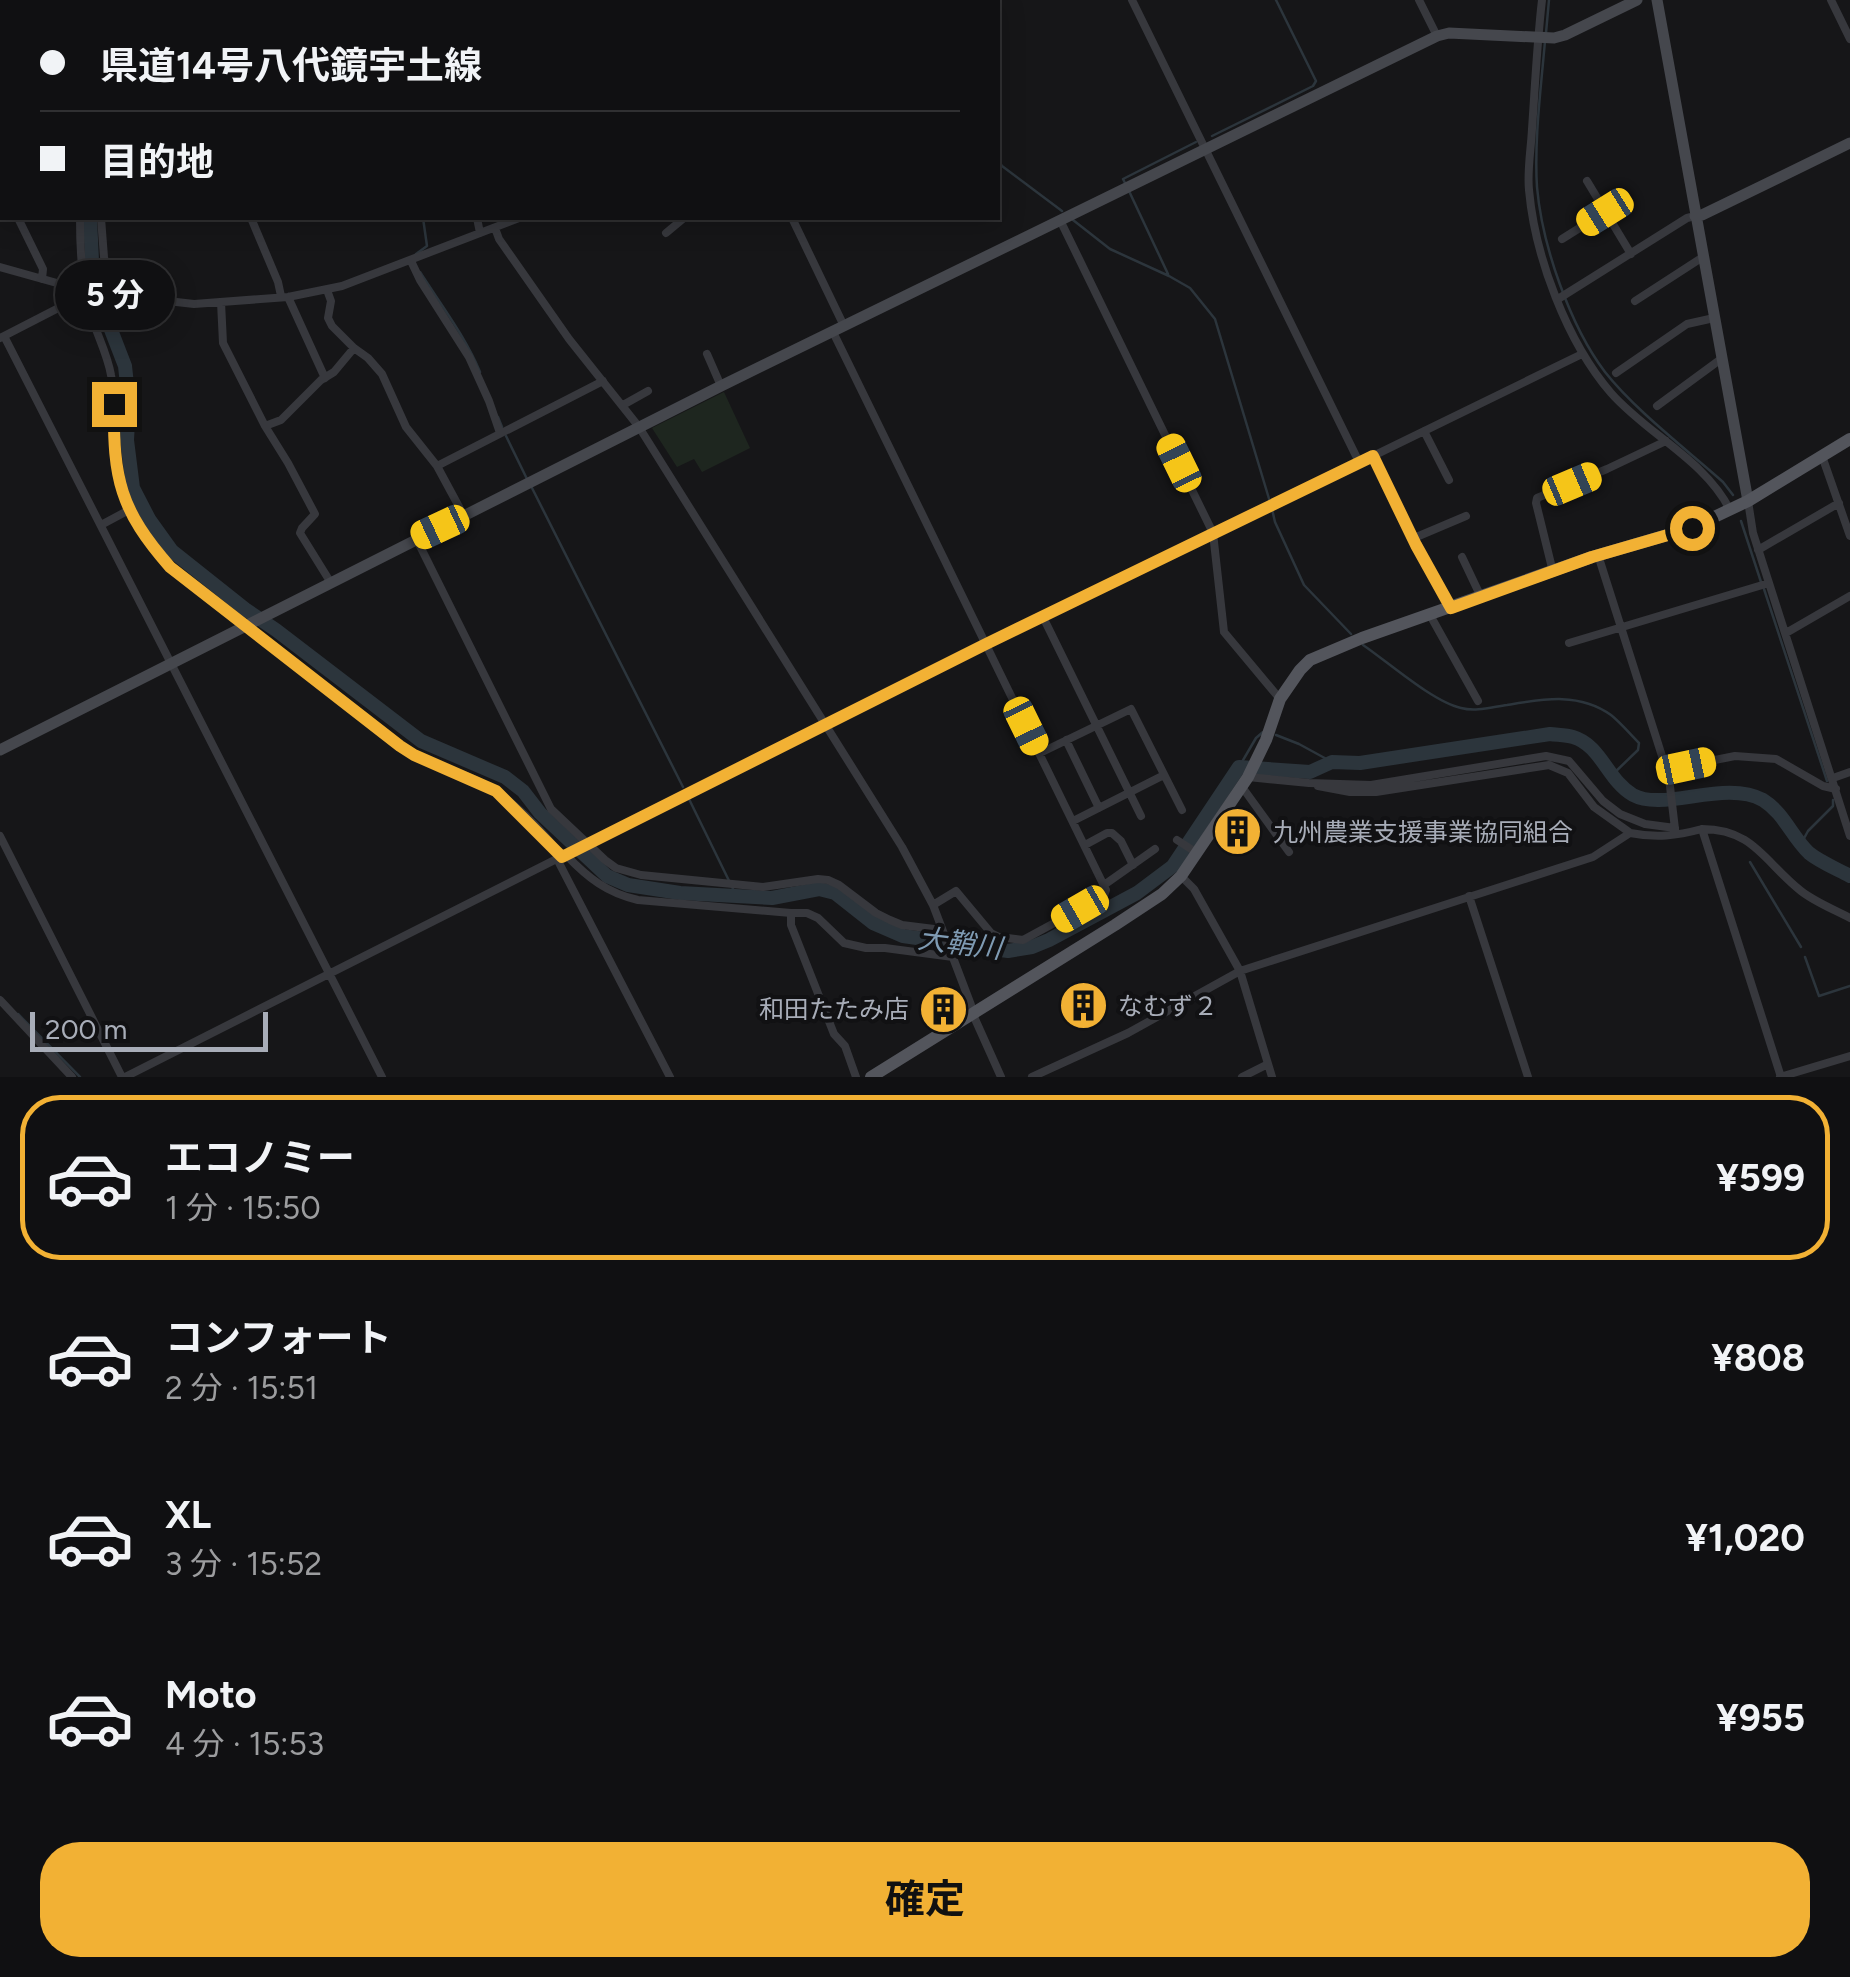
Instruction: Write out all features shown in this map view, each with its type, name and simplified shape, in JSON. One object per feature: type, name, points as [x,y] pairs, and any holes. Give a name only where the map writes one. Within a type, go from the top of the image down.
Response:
[{"type":"main road","points":[[870,1077],[1162,894],[1180,876],[1246,780],[1280,699],[1310,660],[1348,643],[1598,556],[1692,528],[1748,501],[1850,440]]},
{"type":"street","points":[[1132,0],[1359,462]]},
{"type":"street","points":[[1419,0],[1437,36]]},
{"type":"street","points":[[1542,0],[1544,38],[1529,186],[1534,223],[1570,331],[1612,395],[1716,486],[1730,510]]},
{"type":"street","points":[[0,750],[529,481],[1437,36],[1448,32],[1544,38],[1565,35],[1637,0]]},
{"type":"street","points":[[1657,0],[1753,533],[1850,836]]},
{"type":"street","points":[[1831,0],[1850,40]]},
{"type":"street","points":[[1561,297],[1687,218],[1702,216],[1850,143]]},
{"type":"street","points":[[1587,180],[1631,254]]},
{"type":"street","points":[[1562,239],[1605,212]]},
{"type":"street","points":[[1065,218],[1213,532],[1224,632],[1280,699]]},
{"type":"street","points":[[19,220],[43,268],[42,280]]},
{"type":"street","points":[[80,220],[89,310],[111,374],[117,478],[128,510],[170,567],[249,623],[414,755],[496,791],[605,889],[638,900],[813,914],[844,943],[952,955]]},
{"type":"street","points":[[101,220],[109,294]]},
{"type":"street","points":[[253,220],[284,296],[325,378]]},
{"type":"street","points":[[478,220],[480,233]]},
{"type":"street","points":[[0,267],[87,291],[194,304],[220,302],[327,290],[514,220]]},
{"type":"street","points":[[666,234],[682,220]]},
{"type":"street","points":[[793,220],[838,329],[1106,890],[1104,896],[1023,940],[999,938],[956,892],[933,905]]},
{"type":"street","points":[[495,228],[569,339],[639,427],[902,847],[933,905],[1000,1077]]},
{"type":"street","points":[[1635,301],[1703,256]]},
{"type":"street","points":[[411,260],[469,357],[500,433]]},
{"type":"street","points":[[327,290],[331,301],[328,318],[338,334],[382,374],[406,428],[437,466],[464,516]]},
{"type":"street","points":[[87,291],[2,337],[382,1077]]},
{"type":"street","points":[[220,302],[223,344],[315,514],[300,533],[331,582]]},
{"type":"street","points":[[1616,372],[1687,324],[1714,318]]},
{"type":"street","points":[[265,426],[281,420],[334,372],[354,348]]},
{"type":"street","points":[[707,354],[722,386]]},
{"type":"street","points":[[0,836],[123,1077],[824,724],[1582,354]]},
{"type":"street","points":[[1657,406],[1721,359]]},
{"type":"street","points":[[437,466],[603,381]]},
{"type":"street","points":[[623,405],[648,391]]},
{"type":"street","points":[[1424,431],[1448,480]]},
{"type":"street","points":[[1553,572],[1537,498],[1666,441]]},
{"type":"street","points":[[1373,456],[1451,608]]},
{"type":"street","points":[[1822,456],[1850,536]]},
{"type":"street","points":[[1758,550],[1839,504]]},
{"type":"street","points":[[101,524],[128,510]]},
{"type":"street","points":[[1414,538],[1466,516]]},
{"type":"street","points":[[416,538],[551,809],[605,860],[630,873],[724,883],[775,886],[818,878],[828,880],[840,884],[890,920],[942,932]]},
{"type":"street","points":[[1598,556],[1670,783],[1675,827]]},
{"type":"street","points":[[1462,557],[1482,597]]},
{"type":"street","points":[[1569,643],[1768,583]]},
{"type":"street","points":[[1786,633],[1850,596]]},
{"type":"street","points":[[1430,615],[1478,701]]},
{"type":"street","points":[[1042,617],[1140,816]]},
{"type":"street","points":[[1040,753],[1131,708],[1182,810]]},
{"type":"street","points":[[1066,740],[1099,808]]},
{"type":"street","points":[[1670,783],[1686,766],[1735,756],[1776,759],[1822,786],[1836,789]]},
{"type":"street","points":[[1289,852],[1245,791],[1246,780],[1372,785],[1556,757],[1569,761],[1620,814],[1645,824],[1718,829],[1746,840],[1803,893],[1850,918]]},
{"type":"street","points":[[1309,783],[1338,790],[1376,792],[1548,765],[1568,773],[1594,807],[1630,832],[1657,837],[1675,827]]},
{"type":"street","points":[[1833,778],[1850,772]]},
{"type":"street","points":[[1073,821],[1164,775]]},
{"type":"street","points":[[1702,830],[1780,1077],[1850,1056]]},
{"type":"street","points":[[1032,1077],[1128,1033],[1240,970],[1593,857],[1630,832]]},
{"type":"street","points":[[1085,845],[1112,833],[1122,841],[1133,865]]},
{"type":"street","points":[[1177,840],[1194,851]]},
{"type":"street","points":[[1104,885],[1155,849]]},
{"type":"street","points":[[564,856],[670,1077]]},
{"type":"street","points":[[1180,876],[1194,889],[1240,970],[1272,1077]]},
{"type":"street","points":[[1469,896],[1528,1077]]},
{"type":"street","points":[[791,913],[791,925],[834,1034],[845,1046],[856,1077]]},
{"type":"street","points":[[0,1000],[72,1077]]},
{"type":"street","points":[[1242,1077],[1268,1064]]},
{"type":"shaded area","points":[[724,392],[750,448],[702,472],[694,459],[677,467],[652,428]]},
{"type":"waterway","points":[[1212,136],[1313,86],[1316,81],[1276,0]]},
{"type":"waterway","points":[[1546,33],[1549,0]]},
{"type":"waterway","points":[[1545,41],[1537,187],[1545,234],[1569,309],[1592,353],[1617,386],[1733,495]]},
{"type":"waterway","points":[[1125,183],[1123,179],[1196,142]]},
{"type":"waterway","points":[[1000,162],[1062,211]]},
{"type":"waterway","points":[[1129,191],[1168,274]]},
{"type":"waterway","name":"大鞘川","points":[[90,220],[92,260],[108,322],[125,366],[133,488],[172,551],[421,741],[505,777],[607,876],[628,885],[680,893],[772,898],[819,889],[835,893],[873,923],[903,936],[1008,951],[1049,940],[1137,893],[1173,866],[1239,767],[1310,772],[1332,762],[1360,763],[1550,734],[1583,741],[1633,795],[1661,800],[1731,793],[1763,800],[1809,853],[1850,876]]},
{"type":"waterway","points":[[416,254],[427,246],[423,220]]},
{"type":"waterway","points":[[1073,220],[1110,249],[1190,288],[1215,319],[1270,502]]},
{"type":"waterway","points":[[420,272],[480,372]]},
{"type":"waterway","points":[[498,417],[502,427]]},
{"type":"waterway","points":[[506,436],[527,479]]},
{"type":"waterway","points":[[531,486],[683,787]]},
{"type":"waterway","points":[[1272,509],[1304,585],[1351,634]]},
{"type":"waterway","points":[[1741,521],[1761,582]]},
{"type":"waterway","points":[[1764,589],[1827,781]]},
{"type":"waterway","points":[[1363,645],[1424,690],[1461,708],[1560,699],[1599,708],[1615,718],[1639,743],[1638,750],[1612,775]]},
{"type":"waterway","points":[[1239,767],[1263,732]]},
{"type":"waterway","points":[[1276,735],[1332,762]]},
{"type":"waterway","points":[[689,799],[736,895]]},
{"type":"waterway","points":[[1802,842],[1833,806],[1833,800]]},
{"type":"waterway","points":[[1750,862],[1801,947]]},
{"type":"waterway","points":[[1805,957],[1819,996],[1850,986]]},
{"type":"waterway","points":[[18,1014],[80,1077]]},
{"type":"place","name":"九州農業支援事業協同組合","points":[[1238,832]]},
{"type":"place","name":"なむず２","points":[[1083,1006]]},
{"type":"place","name":"和田たたみ店","points":[[944,1009]]},
{"type":"route","points":[[114,404],[117,478],[128,510],[170,567],[400,746],[496,791],[562,857],[986,644],[1373,456],[1451,608],[1592,557],[1692,528]]}]
